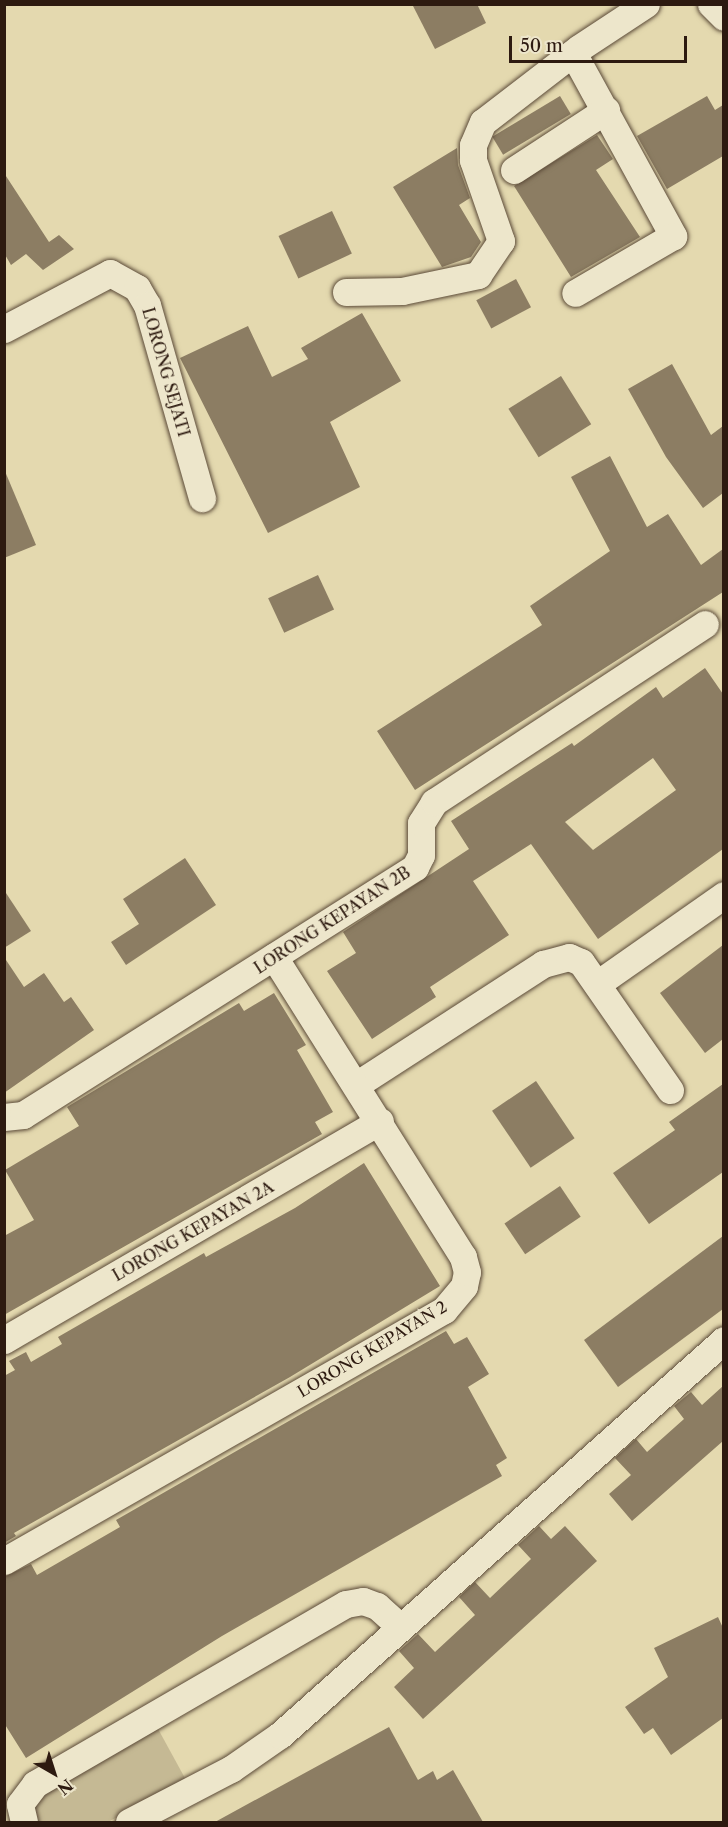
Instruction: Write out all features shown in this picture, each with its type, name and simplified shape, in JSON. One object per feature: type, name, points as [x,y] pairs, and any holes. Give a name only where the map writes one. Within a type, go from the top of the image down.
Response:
[{"type":"street","points":[[346,292],[402,291],[478,275],[501,241],[473,160],[477,132],[483,122],[573,53],[646,4]]},
{"type":"street","points":[[711,4],[723,17]]},
{"type":"street","points":[[573,53],[673,236],[575,293]]},
{"type":"street","points":[[514,170],[606,110]]},
{"type":"street","name":"LORONG SEJATI","points":[[4,329],[110,273],[137,288],[147,305],[202,498]]},
{"type":"street","name":"LORONG KEPAYAN 2B","points":[[4,1117],[23,1114],[415,867],[421,855],[422,823],[440,798],[705,624]]},
{"type":"street","points":[[597,984],[723,895]]},
{"type":"street","name":"LORONG KEPAYAN 2","points":[[4,1561],[444,1310],[456,1297],[467,1272],[463,1257],[274,957]]},
{"type":"street","points":[[356,1085],[559,958],[581,962],[670,1090]]},
{"type":"street","name":"LORONG KEPAYAN 2A","points":[[4,1340],[380,1122]]},
{"type":"street","points":[[129,1822],[262,1749],[723,1340]]},
{"type":"street","points":[[24,1822],[20,1804],[35,1784],[346,1604],[363,1601],[377,1606],[400,1627]]},
{"type":"shaded area","points":[[157,1727],[186,1780],[108,1822],[35,1822],[32,1801]]},
{"type":"building","points":[[412,4],[477,4],[486,23],[435,49]]},
{"type":"building","points":[[560,96],[571,114],[503,155],[492,137]]},
{"type":"building","points":[[707,96],[715,110],[723,105],[723,156],[667,189],[637,136]]},
{"type":"building","points":[[597,135],[613,159],[596,170],[640,237],[571,277],[514,186]]},
{"type":"building","points":[[457,148],[458,165],[470,198],[459,205],[481,242],[471,257],[442,267],[393,187]]},
{"type":"building","points":[[4,173],[49,242],[59,235],[74,249],[43,270],[26,254],[11,265],[4,253]]},
{"type":"building","points":[[332,211],[352,254],[298,279],[279,236]]},
{"type":"building","points":[[516,279],[531,307],[491,328],[476,300]]},
{"type":"building","points":[[362,313],[401,381],[330,422],[360,487],[268,533],[180,358],[248,326],[272,377],[308,359],[301,348]]},
{"type":"building","points":[[672,364],[711,435],[723,426],[723,493],[703,508],[666,457],[628,389]]},
{"type":"building","points":[[561,376],[591,424],[539,457],[508,409]]},
{"type":"building","points":[[610,456],[647,527],[668,514],[701,565],[723,549],[723,592],[415,790],[377,731],[542,625],[530,606],[610,551],[571,477]]},
{"type":"building","points":[[4,469],[36,545],[4,558]]},
{"type":"building","points":[[318,575],[334,609],[284,633],[268,598]]},
{"type":"building","points":[[705,668],[723,694],[723,849],[598,939],[531,844],[473,881],[509,935],[430,987],[436,997],[372,1039],[327,971],[356,953],[343,932],[469,849],[451,821],[572,743],[574,746],[656,687],[663,698]],"holes":[[[653,758],[676,790],[593,850],[565,822]]]},
{"type":"building","points":[[185,858],[216,905],[126,965],[111,942],[139,924],[123,899]]},
{"type":"building","points":[[4,890],[31,931],[4,948]]},
{"type":"building","points":[[723,945],[723,1039],[705,1053],[660,993]]},
{"type":"building","points":[[4,957],[24,987],[44,973],[64,1002],[71,997],[94,1030],[4,1093]]},
{"type":"building","points":[[274,993],[306,1045],[297,1050],[333,1112],[315,1122],[322,1134],[4,1315],[4,1236],[34,1220],[5,1170],[79,1126],[67,1107],[239,1003],[244,1011]]},
{"type":"building","points":[[536,1081],[575,1138],[531,1168],[492,1111]]},
{"type":"building","points":[[723,1084],[723,1172],[649,1224],[613,1173],[675,1130],[669,1122]]},
{"type":"building","points":[[364,1163],[440,1286],[290,1377],[14,1533],[16,1536],[4,1543],[4,1376],[15,1370],[9,1361],[26,1352],[31,1362],[62,1344],[58,1337],[204,1253],[206,1257],[295,1208]]},
{"type":"building","points":[[560,1186],[581,1217],[525,1254],[504,1223]]},
{"type":"building","points":[[723,1236],[723,1309],[618,1387],[584,1340]]},
{"type":"building","points":[[446,1331],[454,1344],[467,1337],[489,1374],[468,1387],[507,1458],[496,1465],[502,1476],[222,1636],[26,1758],[4,1723],[4,1577],[31,1564],[37,1575],[120,1527],[116,1520]]},
{"type":"building","points":[[723,1386],[723,1441],[632,1521],[609,1494],[631,1475],[615,1458],[636,1439],[647,1452],[684,1419],[674,1406],[691,1392],[702,1405]]},
{"type":"building","points":[[539,1526],[551,1539],[565,1526],[597,1561],[423,1719],[394,1687],[414,1668],[399,1651],[418,1634],[435,1652],[475,1615],[459,1597],[475,1582],[490,1598],[531,1559],[518,1545]]},
{"type":"building","points":[[718,1617],[723,1628],[723,1718],[671,1755],[653,1728],[644,1734],[625,1707],[668,1677],[654,1648]]},
{"type":"building","points":[[389,1727],[418,1780],[433,1771],[437,1780],[453,1770],[483,1822],[215,1822]]}]
